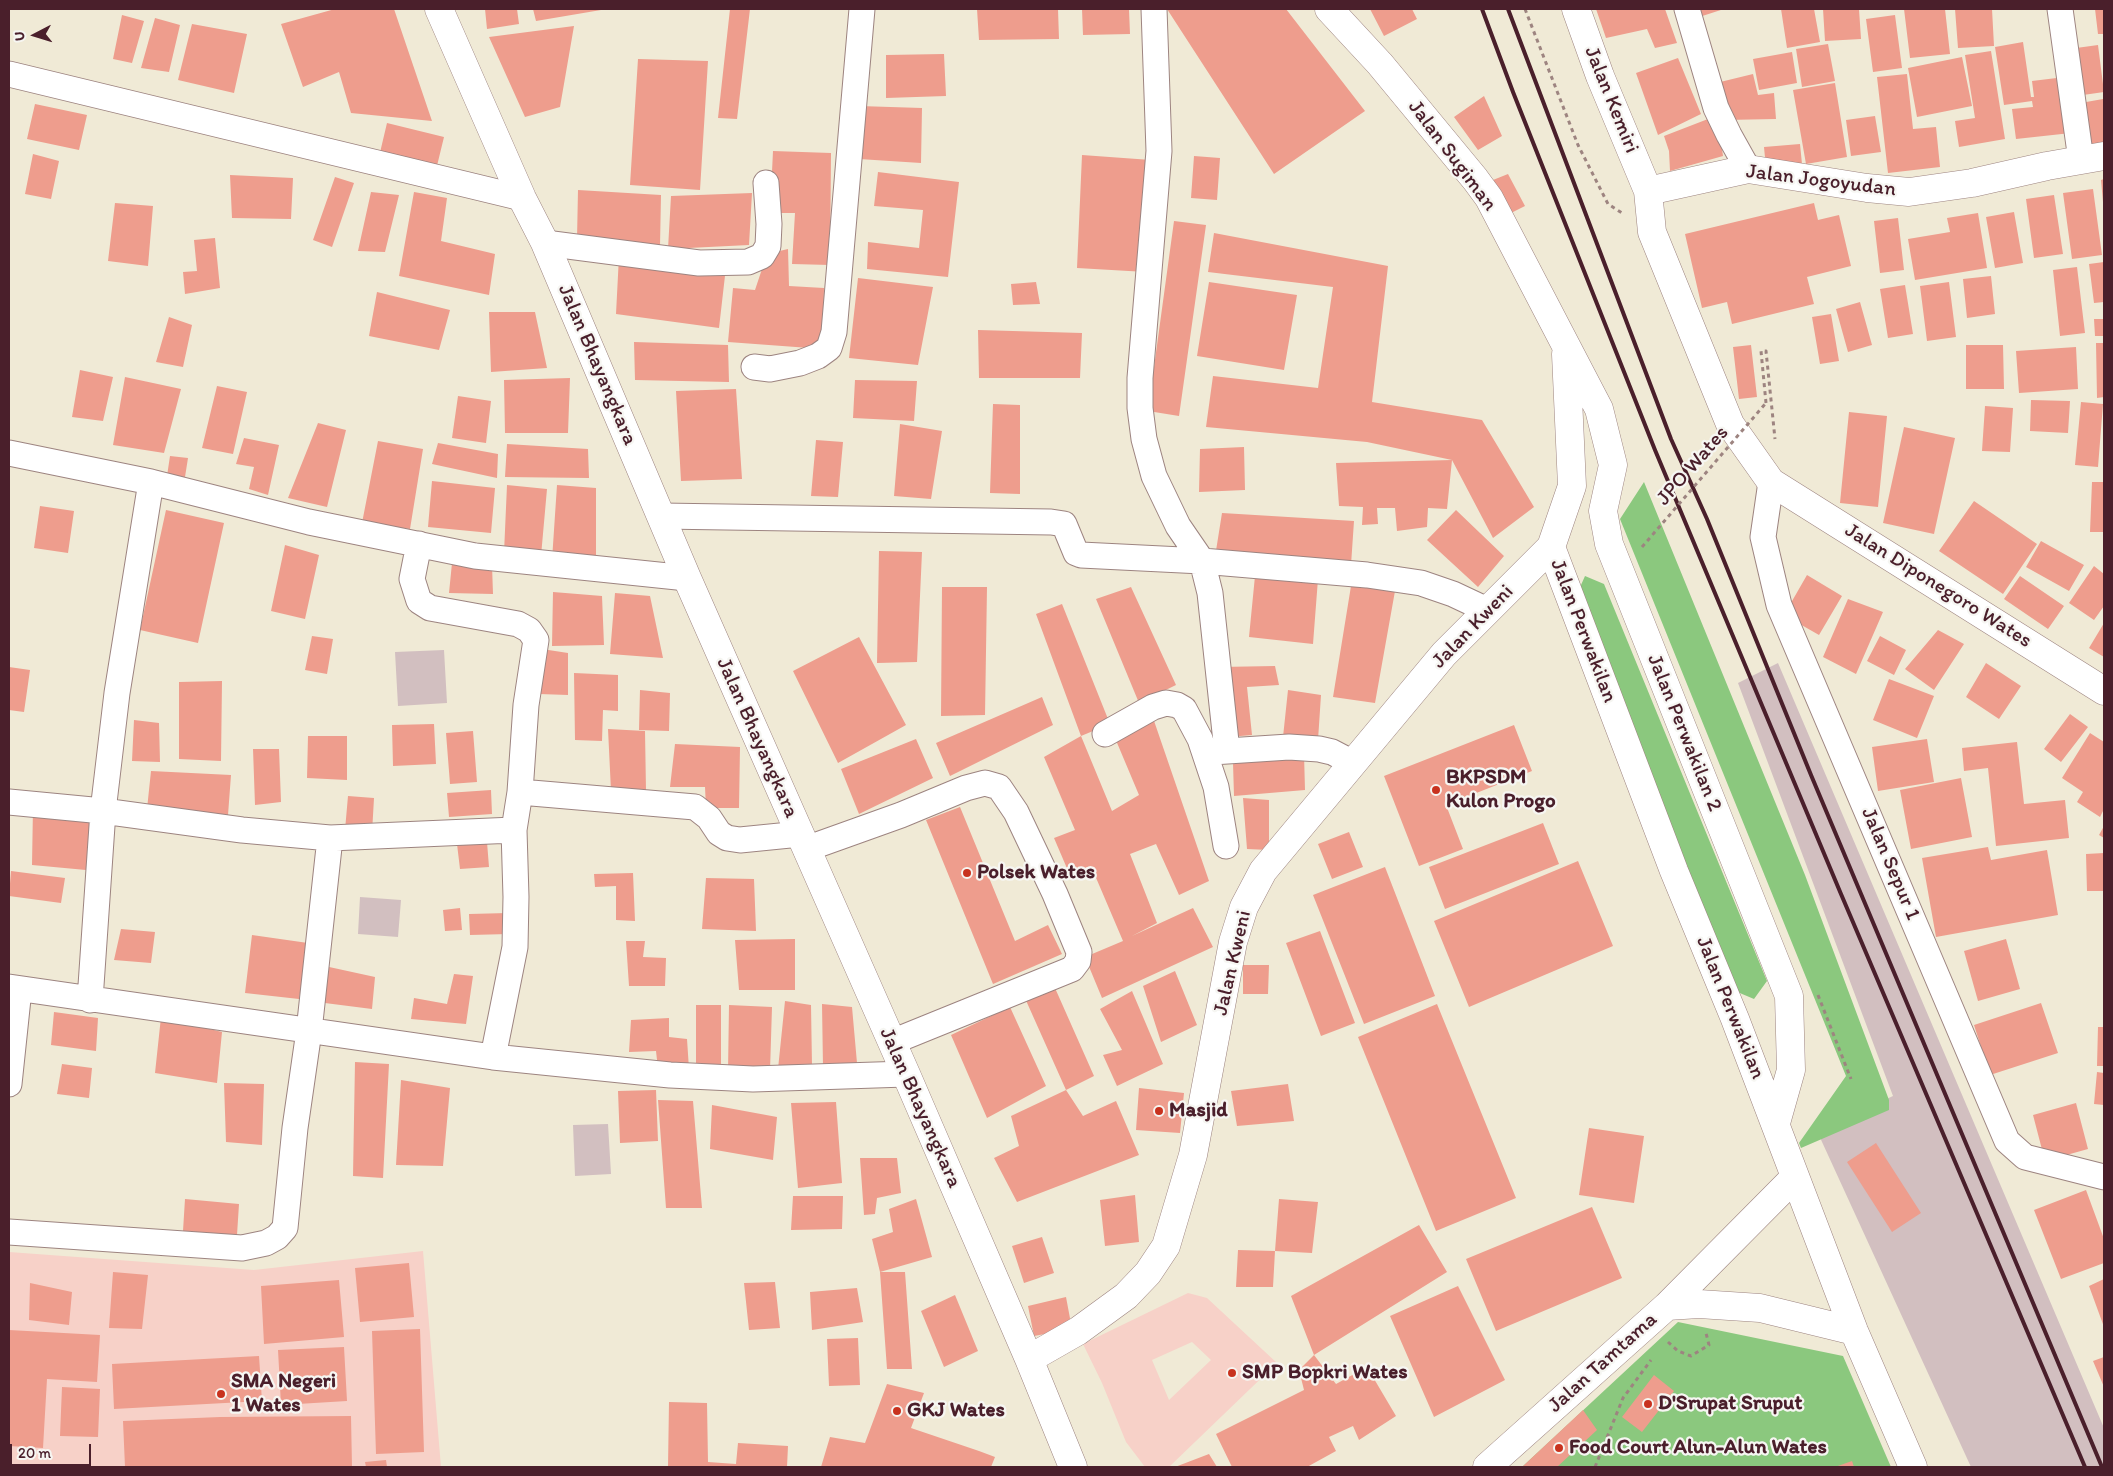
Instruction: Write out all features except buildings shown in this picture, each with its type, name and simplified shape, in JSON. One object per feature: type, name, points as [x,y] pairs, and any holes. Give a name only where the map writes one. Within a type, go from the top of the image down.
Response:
[{"type":"street","name":"Jalan Bhayangkara","points":[[439,9],[522,198],[546,244],[687,578],[906,1074],[1029,1359],[1073,1467]]},
{"type":"street","points":[[754,367],[770,368],[800,363],[818,356],[829,348],[834,332],[862,9]]},
{"type":"street","points":[[1154,9],[1159,151],[1140,378],[1140,408],[1144,439],[1154,476],[1178,526],[1202,561],[1210,593],[1216,787],[1226,846]]},
{"type":"street","name":"Jalan Sugiman","points":[[1329,9],[1380,64],[1475,179],[1488,198],[1566,347]]},
{"type":"street","name":"Jalan Kemiri","points":[[1576,9],[1600,76],[1648,191]]},
{"type":"street","points":[[1687,9],[1716,108],[1748,168]]},
{"type":"street","points":[[2060,9],[2092,158]]},
{"type":"street","points":[[9,74],[522,198]]},
{"type":"street","name":"Jalan Jogoyudan","points":[[1648,191],[1748,168],[1867,188],[1909,192],[1972,183],[2092,158]]},
{"type":"street","points":[[546,244],[699,263],[748,262],[762,256],[768,246],[769,224],[766,182]]},
{"type":"street","points":[[1648,191],[1652,232],[1730,424],[1772,482]]},
{"type":"street","points":[[1551,547],[1572,486],[1566,347]]},
{"type":"street","name":"Jalan Perwakilan 2","points":[[1566,347],[1598,409],[1613,465],[1603,511],[1609,544],[1789,996],[1791,1070],[1776,1123]]},
{"type":"street","points":[[9,453],[151,482],[309,522],[475,556],[687,578]]},
{"type":"street","points":[[90,1000],[103,811],[117,693],[151,482]]},
{"type":"street","name":"Jalan Diponegoro Wates","points":[[1772,482],[2104,690]]},
{"type":"street","name":"Jalan Sepur 1","points":[[1772,482],[1763,537],[1780,605],[2007,1141],[2025,1157],[2104,1177]]},
{"type":"street","points":[[661,516],[1051,522],[1064,524],[1076,552],[1081,555],[1202,561],[1367,575],[1421,583],[1453,594],[1487,610]]},
{"type":"street","points":[[418,544],[412,579],[419,601],[430,608],[518,624],[529,630],[536,640],[526,705],[520,792],[514,830],[515,947],[493,1057]]},
{"type":"street","name":"Jalan Kweni","points":[[1029,1359],[1078,1331],[1126,1296],[1148,1272],[1166,1246],[1193,1155],[1233,942],[1244,907],[1262,871],[1444,654],[1551,547]]},
{"type":"street","name":"Jalan Perwakilan","points":[[1551,547],[1674,871],[1776,1123],[1854,1331],[1913,1467]]},
{"type":"street","points":[[1105,734],[1152,707],[1166,703],[1177,705],[1184,709],[1192,724],[1216,752]]},
{"type":"street","points":[[1216,752],[1289,747],[1320,749],[1332,752],[1353,762]]},
{"type":"street","points":[[520,792],[695,806],[709,818],[719,833],[727,838],[803,842],[901,815],[966,788],[985,784],[999,787],[1016,812],[1055,894],[1079,952],[1078,961],[1072,969],[892,1042]]},
{"type":"street","points":[[9,802],[103,811],[242,830],[330,838],[514,830]]},
{"type":"street","points":[[9,1232],[242,1248],[257,1246],[277,1237],[285,1228],[294,1128],[309,1031],[330,838]]},
{"type":"street","points":[[9,1084],[14,988],[493,1057],[670,1075],[753,1079],[906,1074]]},
{"type":"street","points":[[1667,1306],[1795,1177]]},
{"type":"street","name":"Jalan Tamtama","points":[[1488,1467],[1667,1306],[1699,1304],[1760,1308],[1854,1331]]},
{"type":"path","points":[[1525,9],[1578,144],[1608,204],[1652,232]]},
{"type":"path","name":"JPO Wates","points":[[1642,547],[1766,404],[1761,351],[1766,351],[1776,447],[1772,482]]},
{"type":"path","points":[[1665,1340],[1678,1351],[1691,1356],[1709,1345]]},
{"type":"path","points":[[1595,1467],[1623,1398],[1654,1355]]},
{"type":"shaded area","points":[[444,650],[447,703],[398,706],[395,652]]},
{"type":"shaded area","points":[[1778,663],[2104,1428],[2104,1467],[1971,1467],[1817,1131],[1893,1096],[1738,683]]},
{"type":"shaded area","points":[[360,897],[401,900],[398,937],[358,934]]},
{"type":"shaded area","points":[[608,1124],[611,1174],[575,1176],[573,1125]]},
{"type":"shaded area","name":"SMA Negeri 1 Wates","points":[[423,1251],[441,1467],[9,1467],[9,1252],[254,1270]]},
{"type":"shaded area","name":"SMP Bopkri Wates","points":[[1188,1293],[1207,1298],[1277,1363],[1169,1467],[1145,1467],[1126,1442],[1102,1383],[1083,1344]],"holes":[[[1192,1342],[1211,1360],[1169,1400],[1152,1360]]]},
{"type":"green space","points":[[1644,482],[1805,875],[1889,1100],[1889,1110],[1801,1148],[1799,1143],[1846,1076],[1620,519]]},
{"type":"green space","points":[[1585,576],[1604,584],[1767,981],[1754,999],[1735,991],[1577,594]]},
{"type":"green space","points":[[1678,1322],[1843,1356],[1891,1467],[1522,1467]]},
{"type":"railway","points":[[1482,9],[1655,450],[1841,894],[2085,1467]]},
{"type":"railway","points":[[1508,9],[1671,439],[1707,519],[1811,775],[2102,1467]]},
{"type":"place","name":"BKPSDM Kulon Progo","points":[[1436,790]]},
{"type":"place","name":"Polsek Wates","points":[[967,873]]},
{"type":"place","name":"Masjid","points":[[1159,1111]]},
{"type":"place","name":"SMP Bopkri Wates","points":[[1232,1373]]},
{"type":"place","name":"SMA Negeri 1 Wates","points":[[221,1394]]},
{"type":"place","name":"D'Srupat Sruput","points":[[1648,1404]]},
{"type":"place","name":"GKJ Wates","points":[[897,1411]]},
{"type":"place","name":"Food Court Alun-Alun Wates","points":[[1559,1448]]}]
